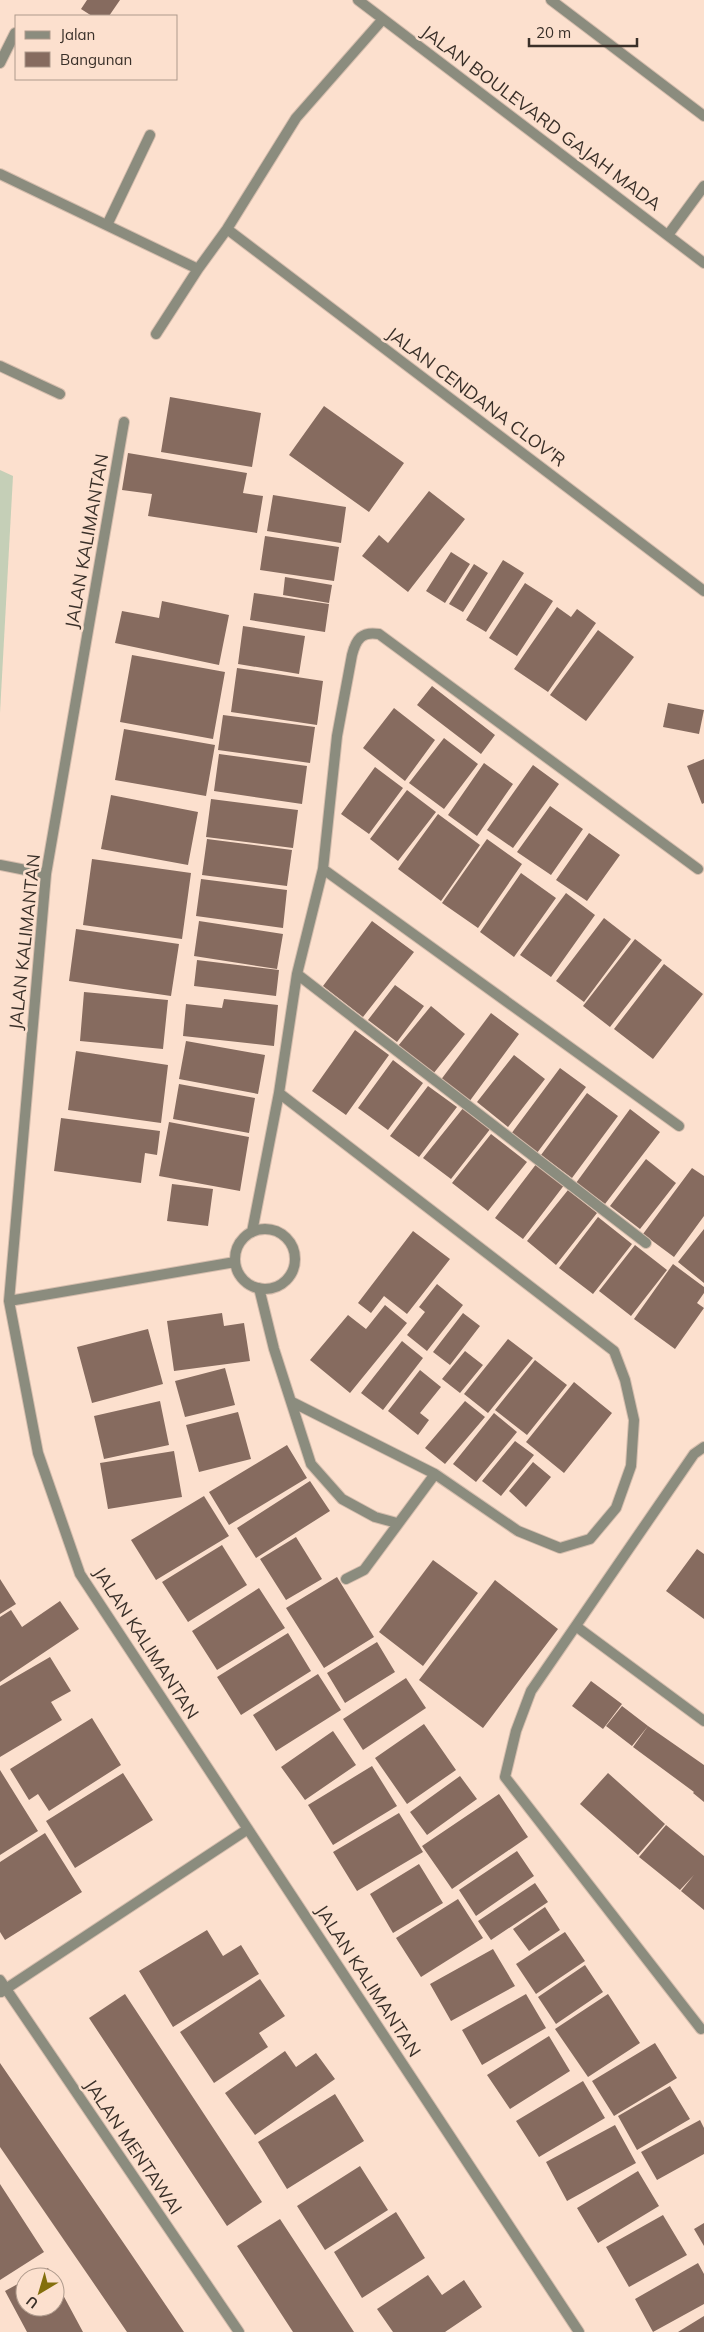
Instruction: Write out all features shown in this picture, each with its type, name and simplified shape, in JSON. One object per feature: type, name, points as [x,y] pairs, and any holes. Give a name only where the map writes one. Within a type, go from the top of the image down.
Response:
[{"type":"street","name":"JALAN BOULEVARD GAJAH MADA","points":[[358,0],[704,263]]},
{"type":"street","points":[[551,0],[704,116]]},
{"type":"street","points":[[156,334],[198,269],[227,229],[296,118],[383,19]]},
{"type":"street","points":[[0,63],[15,33]]},
{"type":"street","points":[[107,225],[150,135]]},
{"type":"street","points":[[0,174],[198,269]]},
{"type":"street","points":[[668,235],[704,186]]},
{"type":"street","name":"JALAN CENDANA CLOV'R","points":[[227,229],[704,591]]},
{"type":"street","points":[[0,366],[60,394]]},
{"type":"street","name":"JALAN KALIMANTAN","points":[[124,422],[46,874],[9,1302],[38,1453],[80,1574],[579,2332]]},
{"type":"street","points":[[252,1232],[279,1093],[297,974],[323,869],[338,736],[352,655],[355,643],[362,634],[369,632],[379,634],[698,869]]},
{"type":"street","points":[[0,865],[46,874]]},
{"type":"street","points":[[323,869],[679,1126]]},
{"type":"street","points":[[297,974],[646,1243]]},
{"type":"street","points":[[279,1093],[614,1350],[625,1380],[634,1420],[632,1466],[616,1508],[590,1539],[560,1548],[518,1531],[435,1474],[292,1402]]},
{"type":"street","points":[[261,1229],[279,1232],[286,1239],[294,1256],[294,1265],[284,1281],[277,1286],[259,1288],[242,1279],[235,1262],[239,1244],[252,1232],[261,1229]]},
{"type":"street","points":[[9,1302],[235,1262]]},
{"type":"street","points":[[259,1288],[274,1349],[311,1464],[342,1499],[376,1517],[397,1524]]},
{"type":"street","points":[[703,2031],[504,1777],[516,1731],[531,1691],[577,1627],[694,1454],[704,1447]]},
{"type":"street","points":[[346,1579],[364,1570],[382,1549],[397,1524],[435,1474]]},
{"type":"street","points":[[577,1627],[704,1721]]},
{"type":"street","points":[[2,1987],[248,1829]]},
{"type":"street","name":"JALAN MENTAWAI","points":[[2,1987],[239,2332]]},
{"type":"green space","points":[[0,470],[13,476],[0,713]]},
{"type":"building","points":[[87,0],[120,0],[110,15],[90,15],[81,9]]},
{"type":"building","points":[[170,397],[261,413],[252,467],[161,452]]},
{"type":"building","points":[[324,406],[404,463],[369,512],[289,455]]},
{"type":"building","points":[[128,453],[247,473],[243,493],[263,496],[257,533],[148,516],[152,494],[122,490]]},
{"type":"building","points":[[429,491],[465,519],[408,592],[362,556],[379,535],[388,543]]},
{"type":"building","points":[[273,495],[346,507],[341,543],[267,531]]},
{"type":"building","points":[[265,536],[339,547],[334,581],[260,570]]},
{"type":"building","points":[[451,552],[470,564],[445,603],[426,591]]},
{"type":"building","points":[[503,560],[524,573],[486,632],[466,620]]},
{"type":"building","points":[[474,564],[488,573],[463,612],[449,604]]},
{"type":"building","points":[[285,577],[332,585],[329,603],[283,595]]},
{"type":"building","points":[[525,583],[553,601],[517,656],[489,638]]},
{"type":"building","points":[[254,593],[329,604],[325,632],[250,620]]},
{"type":"building","points":[[162,601],[229,615],[219,665],[115,643],[122,611],[159,618]]},
{"type":"building","points":[[557,607],[571,617],[577,609],[596,623],[548,692],[514,669]]},
{"type":"building","points":[[243,626],[305,636],[299,674],[238,664]]},
{"type":"building","points":[[598,630],[634,657],[586,721],[550,695]]},
{"type":"building","points":[[132,655],[225,672],[213,739],[120,722]]},
{"type":"building","points":[[237,668],[323,681],[317,725],[231,712]]},
{"type":"building","points":[[432,686],[495,735],[481,754],[417,705]]},
{"type":"building","points":[[668,703],[704,710],[699,734],[663,727]]},
{"type":"building","points":[[394,708],[435,740],[405,781],[363,748]]},
{"type":"building","points":[[223,715],[315,727],[310,763],[218,750]]},
{"type":"building","points":[[124,729],[215,745],[206,796],[115,780]]},
{"type":"building","points":[[444,738],[478,764],[444,809],[409,783]]},
{"type":"building","points":[[219,754],[307,766],[302,804],[214,791]]},
{"type":"building","points":[[704,759],[704,803],[702,804],[687,766]]},
{"type":"building","points":[[484,763],[513,784],[477,836],[448,815]]},
{"type":"building","points":[[533,765],[559,784],[513,848],[487,830]]},
{"type":"building","points":[[375,767],[403,788],[369,834],[341,814]]},
{"type":"building","points":[[407,790],[436,812],[398,861],[370,839]]},
{"type":"building","points":[[111,795],[198,812],[188,865],[101,849]]},
{"type":"building","points":[[211,799],[298,810],[293,848],[206,837]]},
{"type":"building","points":[[550,806],[583,829],[551,875],[517,852]]},
{"type":"building","points":[[438,814],[480,845],[441,901],[398,869]]},
{"type":"building","points":[[589,833],[620,855],[587,901],[556,880]]},
{"type":"building","points":[[207,839],[292,850],[287,886],[202,875]]},
{"type":"building","points":[[487,839],[522,864],[478,928],[442,903]]},
{"type":"building","points":[[92,859],[191,873],[182,939],[83,925]]},
{"type":"building","points":[[521,873],[556,898],[514,957],[480,932]]},
{"type":"building","points":[[201,879],[287,890],[283,928],[196,916]]},
{"type":"building","points":[[566,893],[595,915],[551,977],[520,955]]},
{"type":"building","points":[[604,918],[631,939],[584,1002],[556,981]]},
{"type":"building","points":[[199,921],[283,934],[277,969],[194,956]]},
{"type":"building","points":[[372,921],[414,952],[363,1017],[323,986]]},
{"type":"building","points":[[76,929],[179,944],[171,996],[69,981]]},
{"type":"building","points":[[635,939],[662,960],[610,1027],[583,1006]]},
{"type":"building","points":[[197,960],[279,970],[276,996],[194,986]]},
{"type":"building","points":[[664,964],[703,994],[653,1059],[614,1029]]},
{"type":"building","points":[[395,985],[424,1006],[397,1042],[368,1020]]},
{"type":"building","points":[[84,992],[168,1000],[163,1049],[80,1041]]},
{"type":"building","points":[[224,999],[278,1005],[274,1046],[183,1036],[186,1004],[222,1008]]},
{"type":"building","points":[[431,1006],[465,1034],[433,1074],[398,1046]]},
{"type":"building","points":[[491,1013],[519,1034],[469,1102],[440,1081]]},
{"type":"building","points":[[355,1030],[389,1055],[346,1115],[312,1091]]},
{"type":"building","points":[[186,1041],[265,1055],[258,1094],[179,1079]]},
{"type":"building","points":[[76,1051],[168,1065],[161,1123],[68,1110]]},
{"type":"building","points":[[514,1055],[545,1079],[508,1127],[477,1102]]},
{"type":"building","points":[[393,1060],[423,1083],[388,1130],[358,1108]]},
{"type":"building","points":[[560,1068],[586,1087],[537,1153],[511,1134]]},
{"type":"building","points":[[179,1084],[255,1098],[249,1133],[173,1119]]},
{"type":"building","points":[[428,1086],[457,1107],[419,1157],[390,1136]]},
{"type":"building","points":[[587,1093],[618,1116],[572,1178],[541,1155]]},
{"type":"building","points":[[464,1107],[491,1128],[451,1179],[423,1158]]},
{"type":"building","points":[[630,1109],[660,1132],[605,1204],[576,1183]]},
{"type":"building","points":[[61,1118],[160,1131],[157,1155],[145,1153],[141,1183],[54,1171]]},
{"type":"building","points":[[169,1122],[249,1137],[240,1191],[159,1176]]},
{"type":"building","points":[[491,1134],[527,1162],[488,1211],[452,1183]]},
{"type":"building","points":[[646,1159],[676,1183],[640,1229],[610,1206]]},
{"type":"building","points":[[537,1163],[565,1184],[523,1239],[495,1218]]},
{"type":"building","points":[[692,1168],[704,1176],[704,1216],[674,1257],[643,1234]]},
{"type":"building","points":[[172,1184],[213,1189],[208,1226],[167,1221]]},
{"type":"building","points":[[568,1190],[597,1213],[556,1265],[527,1241]]},
{"type":"building","points":[[598,1217],[632,1244],[593,1294],[559,1268]]},
{"type":"building","points":[[704,1229],[704,1283],[678,1262]]},
{"type":"building","points":[[413,1231],[450,1259],[407,1314],[384,1296],[371,1313],[358,1303]]},
{"type":"building","points":[[635,1245],[667,1270],[631,1316],[599,1291]]},
{"type":"building","points":[[673,1264],[704,1287],[704,1293],[697,1303],[704,1308],[675,1349],[634,1319]]},
{"type":"building","points":[[437,1284],[463,1305],[427,1351],[407,1335],[425,1312],[419,1307]]},
{"type":"building","points":[[385,1305],[407,1323],[350,1393],[310,1360],[348,1315],[366,1329]]},
{"type":"building","points":[[222,1313],[224,1326],[244,1323],[250,1361],[174,1371],[167,1321]]},
{"type":"building","points":[[463,1313],[480,1326],[450,1365],[433,1352]]},
{"type":"building","points":[[148,1329],[163,1384],[92,1403],[77,1347]]},
{"type":"building","points":[[508,1339],[533,1358],[488,1413],[464,1394]]},
{"type":"building","points":[[402,1341],[423,1358],[383,1410],[361,1393]]},
{"type":"building","points":[[465,1351],[483,1365],[460,1393],[442,1379]]},
{"type":"building","points":[[535,1360],[567,1385],[527,1435],[495,1410]]},
{"type":"building","points":[[225,1368],[235,1405],[185,1417],[175,1381]]},
{"type":"building","points":[[420,1370],[441,1387],[420,1413],[429,1420],[418,1435],[388,1411]]},
{"type":"building","points":[[574,1382],[612,1413],[564,1473],[526,1442]]},
{"type":"building","points":[[160,1401],[169,1445],[104,1459],[94,1416]]},
{"type":"building","points":[[465,1401],[485,1417],[445,1464],[425,1448]]},
{"type":"building","points":[[238,1412],[251,1459],[199,1472],[186,1425]]},
{"type":"building","points":[[494,1413],[517,1432],[476,1482],[453,1464]]},
{"type":"building","points":[[515,1441],[534,1455],[501,1496],[482,1481]]},
{"type":"building","points":[[287,1445],[307,1478],[229,1525],[209,1492]]},
{"type":"building","points":[[174,1451],[182,1497],[108,1509],[100,1463]]},
{"type":"building","points":[[533,1462],[551,1477],[526,1507],[509,1491]]},
{"type":"building","points":[[310,1481],[330,1511],[256,1558],[237,1528]]},
{"type":"building","points":[[204,1496],[229,1536],[156,1580],[131,1540]]},
{"type":"building","points":[[296,1537],[322,1579],[286,1600],[260,1559]]},
{"type":"building","points":[[222,1545],[247,1585],[188,1622],[162,1582]]},
{"type":"building","points":[[697,1549],[704,1554],[704,1619],[666,1591]]},
{"type":"building","points":[[433,1560],[478,1593],[423,1666],[379,1632]]},
{"type":"building","points":[[337,1577],[374,1637],[324,1668],[286,1608]]},
{"type":"building","points":[[0,1579],[16,1604],[0,1614]]},
{"type":"building","points":[[495,1580],[558,1629],[483,1728],[419,1680]]},
{"type":"building","points":[[259,1588],[285,1628],[217,1670],[192,1631]]},
{"type":"building","points":[[60,1601],[79,1629],[0,1682],[0,1617],[11,1610],[22,1627]]},
{"type":"building","points":[[288,1633],[311,1671],[241,1715],[217,1677]]},
{"type":"building","points":[[377,1642],[395,1672],[345,1703],[327,1673]]},
{"type":"building","points":[[50,1657],[71,1691],[51,1702],[62,1720],[0,1757],[0,1686]]},
{"type":"building","points":[[318,1674],[341,1710],[276,1751],[253,1715]]},
{"type":"building","points":[[406,1678],[426,1708],[363,1750],[343,1719]]},
{"type":"building","points":[[591,1681],[622,1704],[603,1729],[572,1706]]},
{"type":"building","points":[[622,1706],[648,1726],[632,1746],[606,1726]]},
{"type":"building","points":[[92,1718],[121,1765],[49,1811],[38,1794],[29,1800],[10,1769]]},
{"type":"building","points":[[424,1724],[456,1770],[407,1804],[375,1758]]},
{"type":"building","points":[[648,1726],[704,1765],[704,1802],[694,1792],[633,1747]]},
{"type":"building","points":[[333,1731],[356,1765],[305,1800],[281,1767]]},
{"type":"building","points":[[372,1766],[397,1806],[333,1845],[308,1805]]},
{"type":"building","points":[[0,1770],[38,1831],[0,1855]]},
{"type":"building","points":[[123,1773],[153,1820],[75,1868],[46,1821]]},
{"type":"building","points":[[608,1773],[665,1824],[638,1855],[580,1804]]},
{"type":"building","points":[[460,1776],[477,1799],[427,1835],[410,1812]]},
{"type":"building","points":[[499,1794],[528,1837],[452,1889],[422,1846]]},
{"type":"building","points":[[399,1813],[423,1852],[357,1891],[333,1852]]},
{"type":"building","points":[[666,1825],[704,1856],[704,1910],[681,1891],[694,1875],[680,1890],[639,1857]]},
{"type":"building","points":[[45,1833],[82,1892],[5,1940],[0,1932],[0,1862]]},
{"type":"building","points":[[517,1851],[534,1876],[476,1916],[459,1890]]},
{"type":"building","points":[[419,1864],[443,1903],[393,1933],[370,1894]]},
{"type":"building","points":[[535,1883],[548,1902],[491,1940],[478,1921]]},
{"type":"building","points":[[458,1899],[483,1938],[421,1977],[396,1938]]},
{"type":"building","points":[[545,1907],[560,1930],[529,1951],[513,1929]]},
{"type":"building","points":[[207,1930],[223,1956],[241,1945],[259,1974],[173,2027],[139,1971]]},
{"type":"building","points":[[565,1932],[585,1961],[536,1994],[516,1964]]},
{"type":"building","points":[[493,1949],[515,1986],[451,2021],[430,1984]]},
{"type":"building","points":[[585,1965],[603,1992],[556,2024],[538,1997]]},
{"type":"building","points":[[260,1979],[285,2016],[259,2033],[268,2047],[214,2083],[180,2032]]},
{"type":"building","points":[[125,1994],[262,2202],[227,2226],[89,2018]]},
{"type":"building","points":[[526,1994],[546,2028],[482,2065],[462,2030]]},
{"type":"building","points":[[608,1994],[640,2043],[588,2077],[555,2029]]},
{"type":"building","points":[[549,2036],[570,2071],[510,2109],[487,2075]]},
{"type":"building","points":[[655,2043],[677,2078],[614,2116],[592,2081]]},
{"type":"building","points":[[285,2051],[296,2067],[316,2053],[335,2079],[255,2135],[225,2093]]},
{"type":"building","points":[[0,2063],[184,2332],[127,2332],[0,2147]]},
{"type":"building","points":[[583,2081],[605,2118],[539,2157],[516,2121]]},
{"type":"building","points":[[670,2086],[690,2119],[637,2150],[618,2116]]},
{"type":"building","points":[[335,2094],[364,2141],[287,2189],[258,2142]]},
{"type":"building","points":[[700,2120],[704,2128],[704,2154],[657,2180],[641,2152]]},
{"type":"building","points":[[615,2125],[636,2163],[567,2201],[546,2162]]},
{"type":"building","points":[[360,2166],[388,2210],[325,2250],[297,2206]]},
{"type":"building","points":[[638,2171],[659,2206],[598,2243],[577,2208]]},
{"type":"building","points":[[0,2184],[44,2252],[20,2267],[15,2267],[15,2270],[0,2280]]},
{"type":"building","points":[[396,2212],[425,2258],[362,2298],[334,2252]]},
{"type":"building","points":[[663,2215],[687,2255],[629,2287],[606,2247]]},
{"type":"building","points":[[280,2219],[354,2332],[293,2332],[237,2246]]},
{"type":"building","points":[[704,2223],[704,2246],[694,2229]]},
{"type":"building","points":[[698,2263],[704,2274],[704,2304],[653,2332],[635,2299]]},
{"type":"building","points":[[428,2275],[442,2295],[464,2280],[482,2307],[445,2332],[393,2332],[377,2309]]},
{"type":"building","points":[[15,2286],[15,2310],[5,2291]]},
{"type":"building","points":[[65,2299],[83,2332],[27,2332],[19,2317],[65,2317]]},
{"type":"building","points":[[704,2316],[704,2332],[678,2332]]}]
